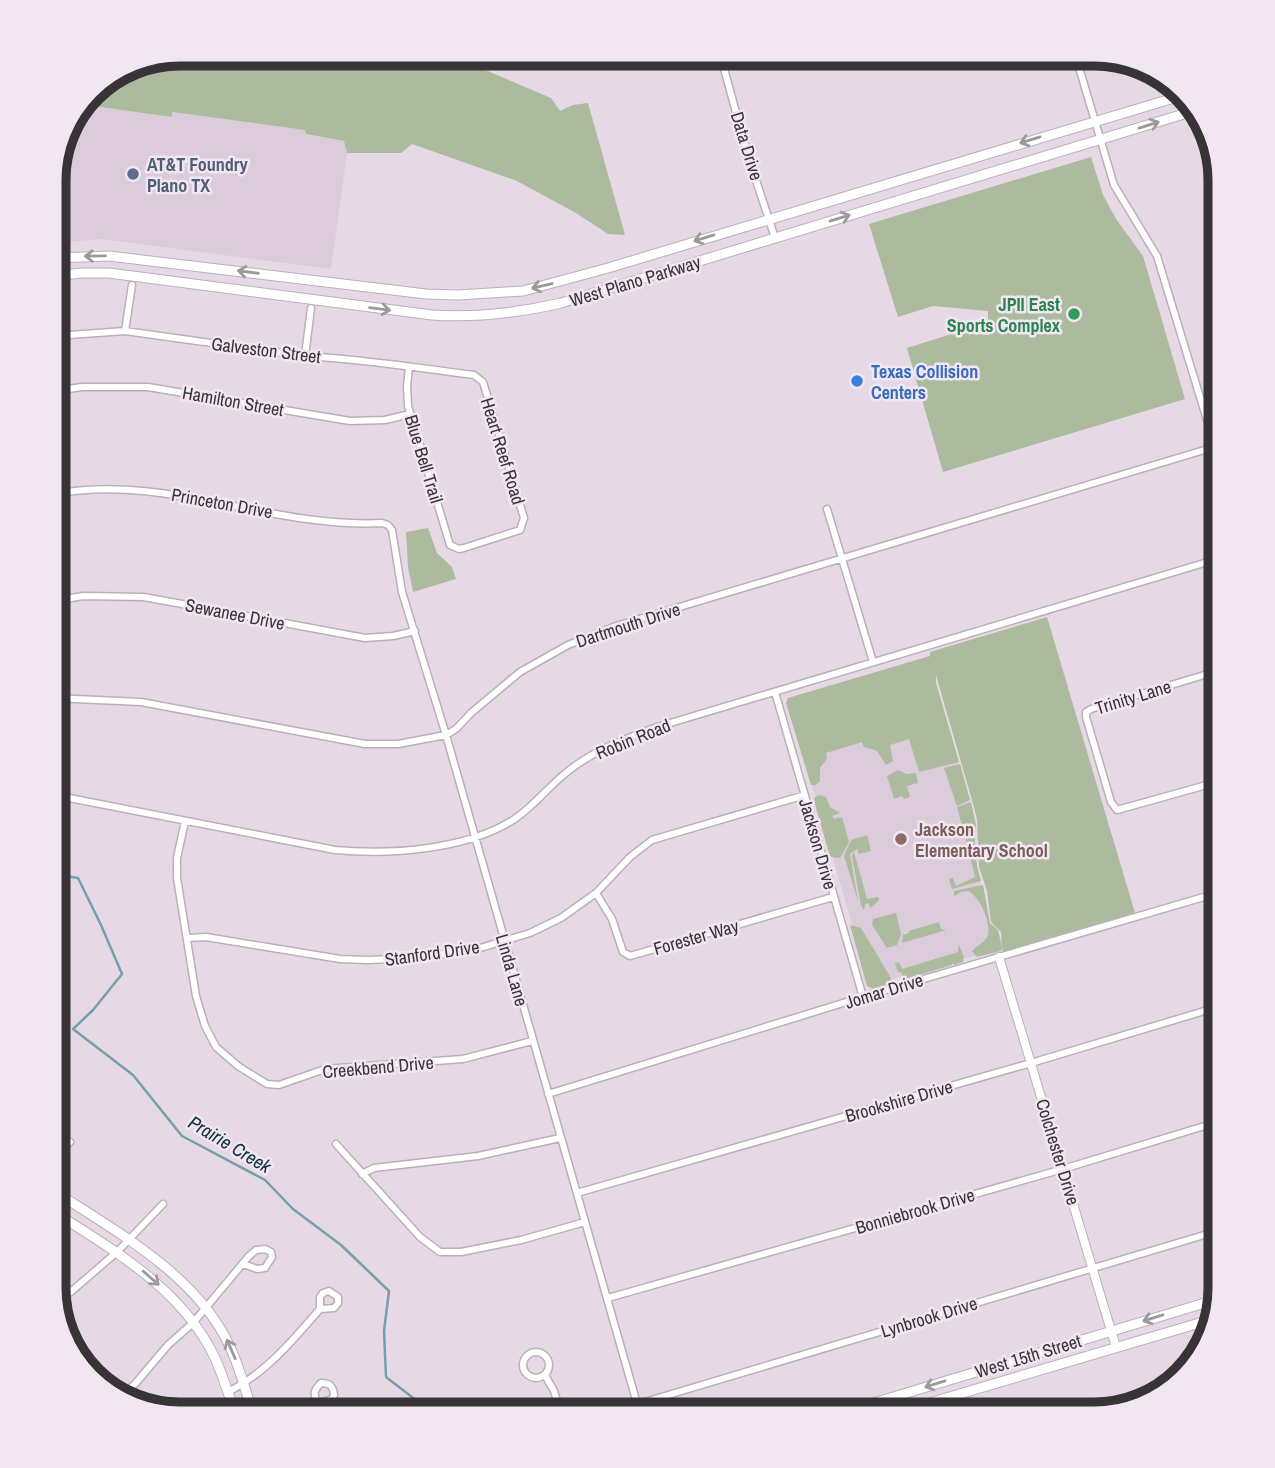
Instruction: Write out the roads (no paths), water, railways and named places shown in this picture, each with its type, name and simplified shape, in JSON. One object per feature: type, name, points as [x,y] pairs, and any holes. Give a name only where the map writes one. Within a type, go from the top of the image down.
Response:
[{"type":"main road","name":"West Plano Parkway","points":[[67,258],[109,256],[426,294],[490,295],[559,282],[1173,98]]},
{"type":"main road","name":"West Plano Parkway","points":[[67,275],[109,273],[432,315],[481,316],[527,311],[561,303],[1186,113]]},
{"type":"main road","points":[[940,167],[946,186]]},
{"type":"main road","points":[[66,1199],[154,1258],[183,1284],[205,1309],[231,1348],[249,1402]]},
{"type":"main road","points":[[66,1220],[117,1252],[176,1301],[215,1357],[231,1402]]},
{"type":"main road","name":"West 15th Street","points":[[874,1402],[1208,1302]]},
{"type":"main road","name":"West 15th Street","points":[[932,1402],[1203,1322]]},
{"type":"street","name":"Data Drive","points":[[723,67],[748,156],[775,238]]},
{"type":"street","points":[[1079,67],[1118,194],[1157,257],[1208,415]]},
{"type":"street","points":[[125,331],[132,285]]},
{"type":"street","points":[[305,356],[311,308]]},
{"type":"street","name":"Galveston Street","points":[[67,335],[125,331],[478,376]]},
{"type":"street","name":"Blue Bell Trail","points":[[409,367],[407,386],[410,414],[448,541],[454,547]]},
{"type":"street","name":"Heart Reef Road","points":[[454,547],[464,548],[516,532],[522,526],[524,518],[483,382],[478,376]]},
{"type":"street","name":"Hamilton Street","points":[[67,389],[148,387],[350,421],[385,420],[410,414]]},
{"type":"street","name":"Dartmouth Drive","points":[[67,699],[141,702],[365,744],[398,744],[446,735],[520,672],[568,645],[616,626],[1208,449]]},
{"type":"street","name":"Princeton Drive","points":[[67,492],[135,489],[189,496],[330,523],[388,525]]},
{"type":"street","points":[[827,509],[873,662]]},
{"type":"street","name":"Linda Lane","points":[[388,525],[392,530],[402,592],[446,735],[637,1402]]},
{"type":"street","name":"Robin Road","points":[[66,797],[335,849],[368,853],[439,846],[502,826],[517,818],[567,772],[597,751],[657,727],[1208,562]]},
{"type":"street","name":"Sewanee Drive","points":[[67,599],[114,594],[144,597],[365,638],[415,631]]},
{"type":"street","name":"Trinity Lane","points":[[1208,674],[1086,712],[1111,802],[1116,810],[1208,784]]},
{"type":"street","name":"Jackson Drive","points":[[775,692],[863,997]]},
{"type":"street","name":"Stanford Drive","points":[[188,938],[206,937],[340,959],[417,958],[477,949],[547,926],[596,893],[630,857],[652,840],[805,795]]},
{"type":"street","name":"Creekbend Drive","points":[[185,821],[177,858],[177,878],[200,1013],[211,1039],[225,1056],[267,1084],[279,1085],[325,1069],[463,1059],[532,1041]]},
{"type":"street","name":"Forester Way","points":[[596,893],[612,919],[623,953],[630,956],[833,897]]},
{"type":"street","name":"Jomar Drive","points":[[548,1094],[863,997],[1208,896]]},
{"type":"street","name":"Colchester Drive","points":[[999,957],[1116,1347]]},
{"type":"street","name":"Brookshire Drive","points":[[577,1193],[1208,1010]]},
{"type":"street","name":"Bonniebrook Drive","points":[[608,1298],[1063,1169],[1208,1125]]},
{"type":"street","points":[[362,1174],[374,1168],[478,1156],[560,1138]]},
{"type":"street","points":[[66,1146],[70,1142]]},
{"type":"street","points":[[336,1144],[420,1237],[440,1252],[461,1252],[521,1240],[585,1222]]},
{"type":"street","points":[[67,1295],[117,1252],[163,1204]]},
{"type":"street","name":"Lynbrook Drive","points":[[645,1402],[1208,1234]]},
{"type":"street","points":[[129,1389],[168,1345],[193,1323],[243,1264]]},
{"type":"street","points":[[228,1392],[244,1384],[272,1361],[320,1309]]},
{"type":"street","points":[[545,1375],[533,1378],[526,1374],[523,1362],[528,1355],[537,1352],[545,1356],[549,1363],[545,1375],[557,1402]]},
{"type":"waterway","name":"Prairie Creek","points":[[66,876],[78,878],[122,974],[93,1010],[73,1029],[133,1075],[182,1136],[265,1180],[293,1209],[341,1245],[389,1291],[384,1331],[386,1377],[418,1402]]},
{"type":"place","name":"AT&T Foundry Plano TX","points":[[133,174]]},
{"type":"place","name":"JPII East Sports Complex","points":[[1074,314]]},
{"type":"place","name":"Texas Collision Centers","points":[[857,381]]},
{"type":"place","name":"Jackson Elementary School","points":[[901,839]]}]
